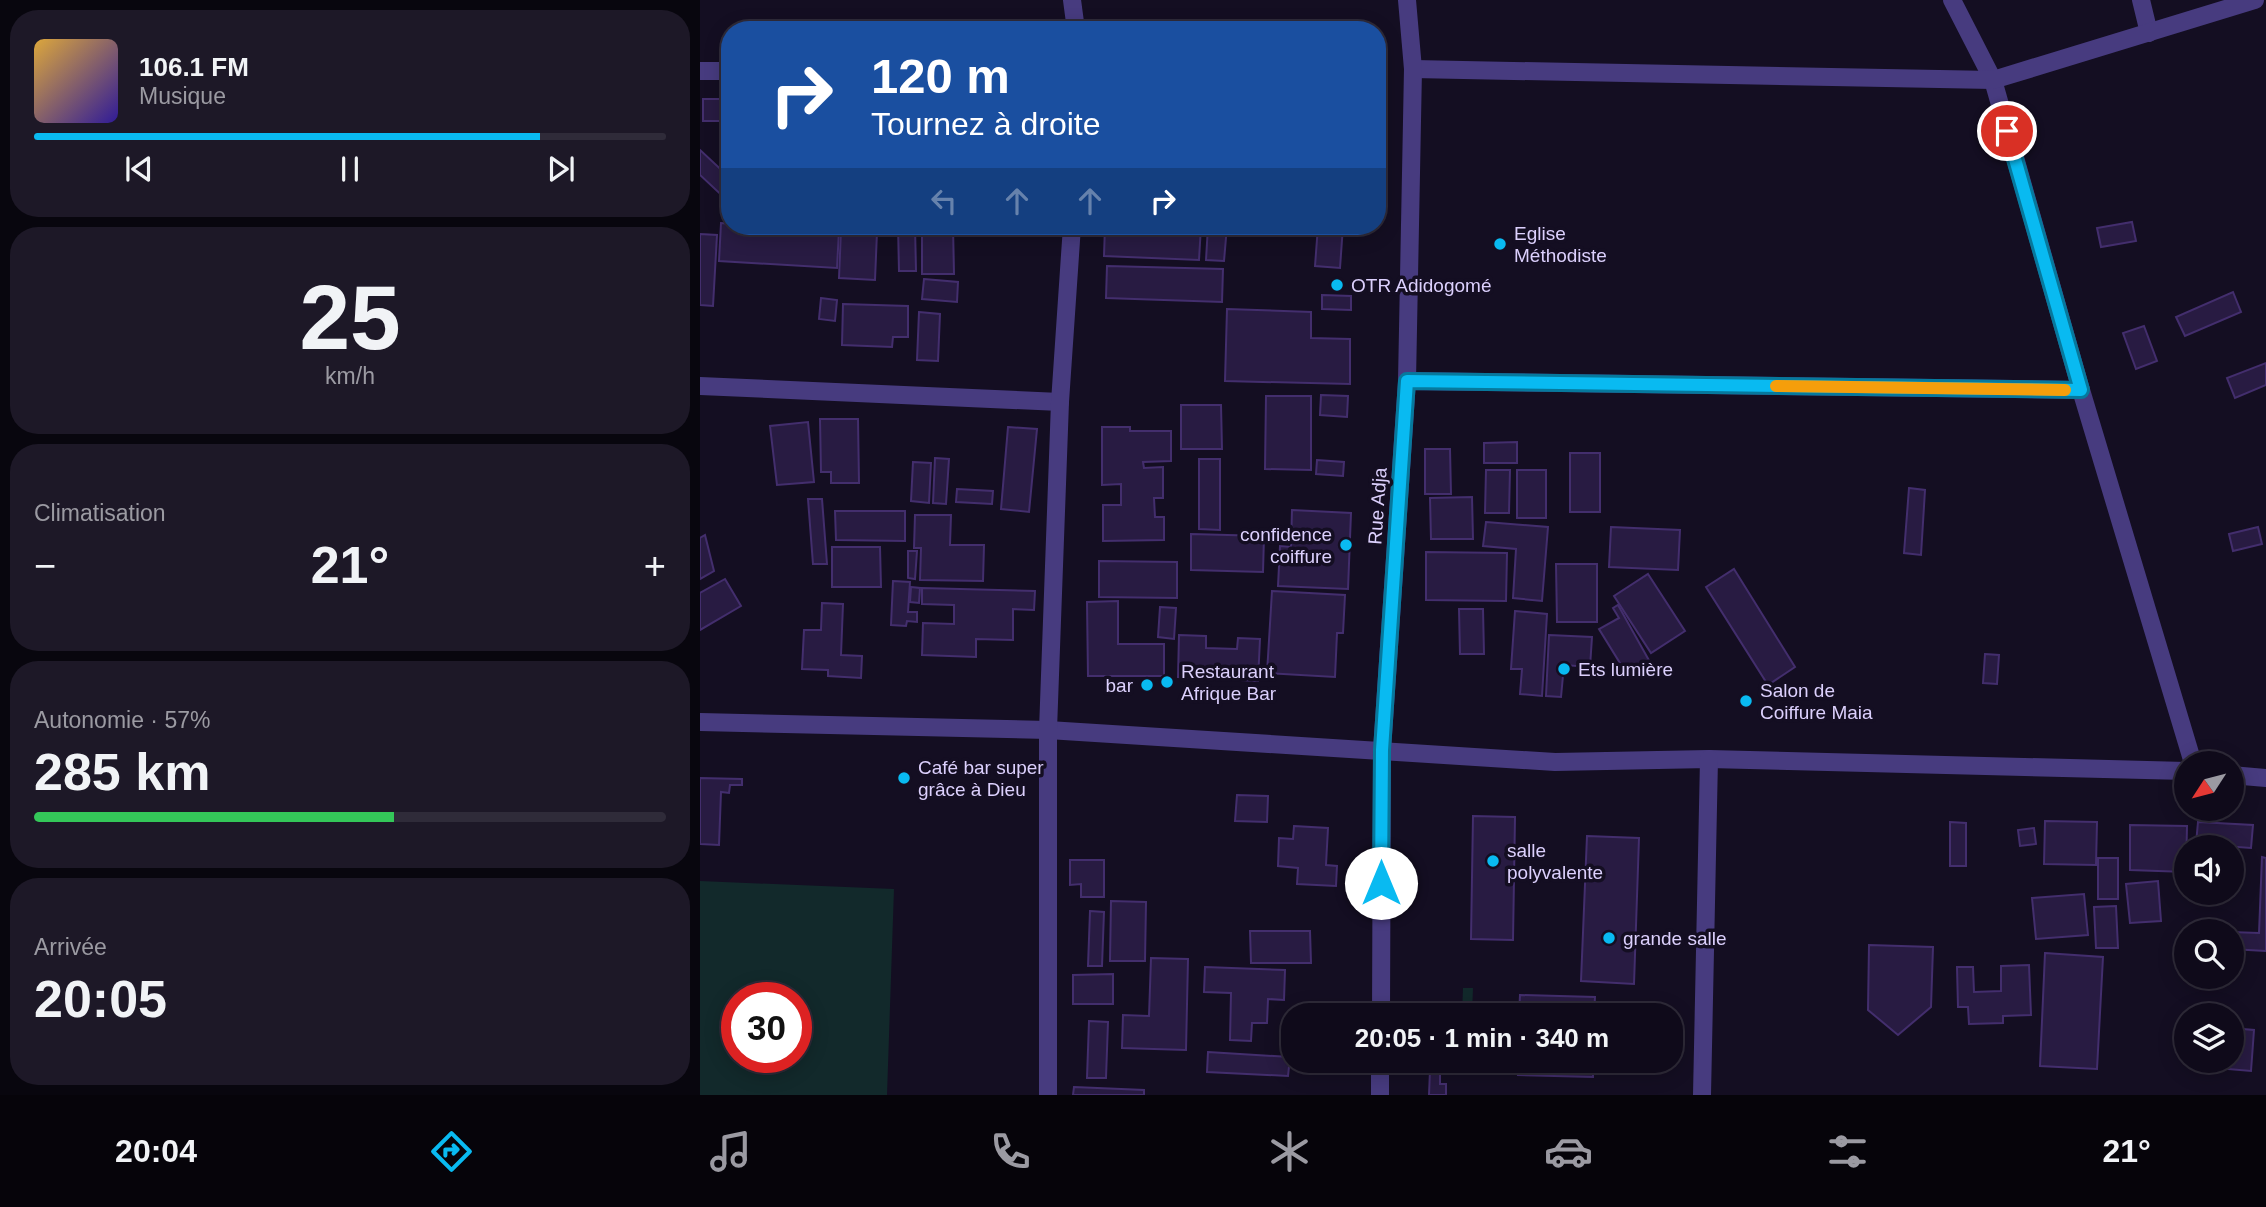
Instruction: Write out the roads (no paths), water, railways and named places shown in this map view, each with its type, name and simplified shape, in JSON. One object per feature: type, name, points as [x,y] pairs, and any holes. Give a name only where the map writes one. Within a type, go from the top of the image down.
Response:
[{"type":"street","points":[[1072,0],[1075,21]]},
{"type":"street","name":"Rue Adja","points":[[1381,1003],[1382,750],[1407,381],[1413,69],[1407,0]]},
{"type":"street","points":[[1952,0],[1993,80],[2081,390],[2189,751]]},
{"type":"street","points":[[2141,0],[2149,33]]},
{"type":"street","points":[[1413,69],[1993,80],[2255,0]]},
{"type":"street","points":[[700,71],[721,71]]},
{"type":"street","points":[[1048,1095],[1048,730],[1060,402],[1071,235]]},
{"type":"street","points":[[1407,381],[2081,390]]},
{"type":"street","points":[[700,386],[1060,402]]},
{"type":"street","points":[[700,722],[1048,730],[1555,762],[1709,759],[2174,771]]},
{"type":"street","points":[[1702,1095],[1709,759]]},
{"type":"street","points":[[2244,776],[2266,778]]},
{"type":"street","points":[[1380,1073],[1380,1095]]},
{"type":"place","name":"Eglise Méthodiste","points":[[1500,244]]},
{"type":"place","name":"OTR Adidogomé","points":[[1337,285]]},
{"type":"place","name":"confidence coiffure","points":[[1346,545]]},
{"type":"place","name":"Ets lumière","points":[[1564,669]]},
{"type":"place","name":"Restaurant Afrique Bar","points":[[1167,682]]},
{"type":"place","name":"bar","points":[[1147,685]]},
{"type":"place","name":"Salon de Coiffure Maia","points":[[1746,701]]},
{"type":"place","name":"Café bar super grâce à Dieu","points":[[904,778]]},
{"type":"place","name":"salle polyvalente","points":[[1493,861]]},
{"type":"place","name":"grande salle","points":[[1609,938]]}]
